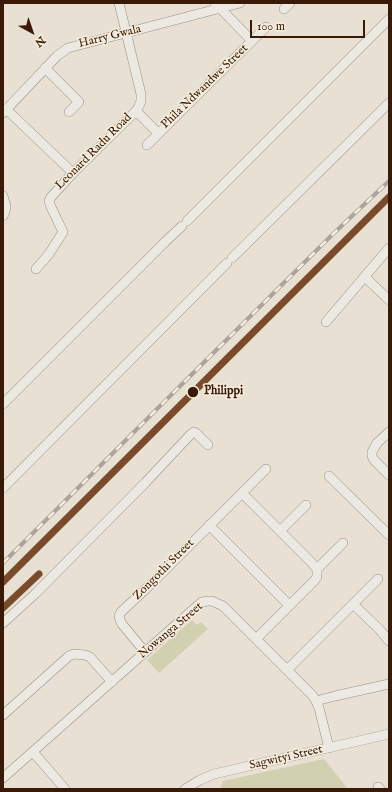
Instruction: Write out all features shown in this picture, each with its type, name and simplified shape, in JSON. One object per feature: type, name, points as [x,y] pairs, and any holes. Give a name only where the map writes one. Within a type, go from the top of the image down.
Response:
[{"type":"street","name":"Leonard Radu Road","points":[[36,269],[49,254],[63,232],[51,207],[49,201],[51,197],[73,173],[136,111],[141,101],[141,94],[119,3]]},
{"type":"street","name":"Harry Gwala","points":[[5,111],[62,52],[68,48],[218,6],[240,3]]},
{"type":"street","name":"Phila Ndwandwe Street","points":[[218,6],[252,41]]},
{"type":"street","points":[[3,404],[389,19]]},
{"type":"street","name":"Phila Ndwandwe Street","points":[[147,145],[266,27]]},
{"type":"street","points":[[46,68],[79,102],[70,112]]},
{"type":"street","points":[[3,488],[389,103]]},
{"type":"street","points":[[5,111],[73,173]]},
{"type":"street","name":"Phila Ndwandwe Street","points":[[136,111],[158,133]]},
{"type":"street","points":[[3,196],[6,206],[3,216]]},
{"type":"street","points":[[326,322],[389,248]]},
{"type":"street","points":[[365,276],[389,300]]},
{"type":"street","points":[[3,623],[145,483],[191,434],[194,432],[196,433],[208,445]]},
{"type":"street","points":[[389,432],[377,444],[372,452],[372,456],[389,475]]},
{"type":"street","name":"Zongothi Street","points":[[145,652],[122,624],[119,616],[121,612],[266,469]]},
{"type":"street","points":[[329,476],[389,535]]},
{"type":"street","points":[[242,493],[317,569]]},
{"type":"street","points":[[280,531],[306,505]]},
{"type":"street","points":[[210,525],[289,605]]},
{"type":"street","points":[[256,639],[314,581],[317,569],[343,543]]},
{"type":"street","points":[[288,670],[378,580]]},
{"type":"street","name":"Nowanga Street","points":[[3,778],[197,606],[202,602],[208,601],[218,603],[223,606],[308,690],[316,701],[329,748]]},
{"type":"street","points":[[353,604],[388,639]]},
{"type":"street","points":[[3,715],[69,656],[74,654],[90,657],[112,682]]},
{"type":"street","points":[[316,701],[389,684]]},
{"type":"street","name":"Sagwityi Street","points":[[185,789],[214,774],[389,734]]},
{"type":"street","points":[[33,752],[65,789]]},
{"type":"green space","points":[[192,620],[197,625],[201,622],[208,629],[159,673],[147,660]]},
{"type":"green space","points":[[324,759],[348,789],[220,789],[223,781]]},
{"type":"railway","points":[[3,563],[333,234],[389,181]]},
{"type":"transit line","points":[[3,582],[389,197]]},
{"type":"transit line","points":[[3,608],[39,574]]},
{"type":"place","name":"Philippi","points":[[193,392]]}]
